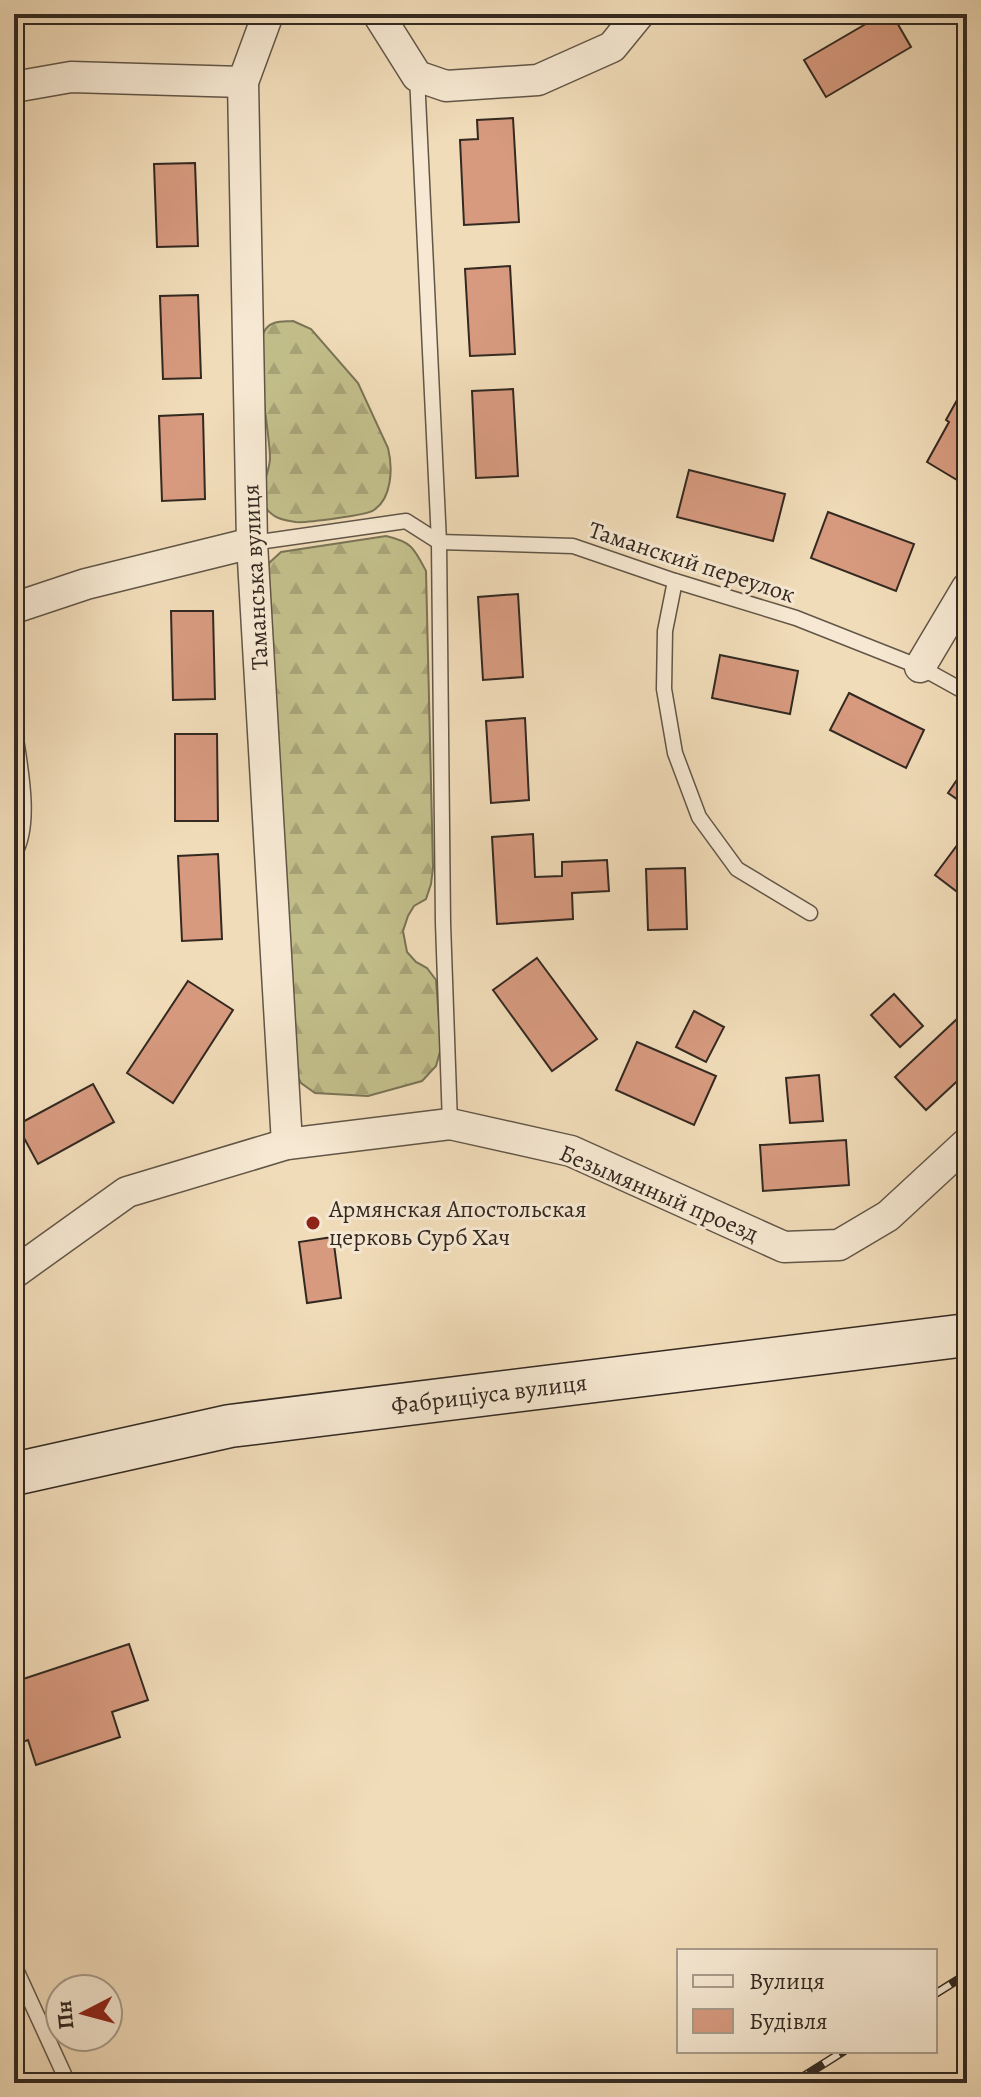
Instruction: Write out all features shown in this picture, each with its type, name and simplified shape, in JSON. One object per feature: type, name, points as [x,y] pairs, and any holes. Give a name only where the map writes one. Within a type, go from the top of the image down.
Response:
[{"type":"main road","name":"Фабриціуса вулиця","points":[[14,1474],[230,1426],[967,1335]]},
{"type":"street","name":"Таманська вулиця","points":[[268,14],[243,82],[252,543],[287,1144]]},
{"type":"street","points":[[378,14],[417,76],[446,86],[538,80],[612,47],[639,14]]},
{"type":"street","points":[[14,87],[71,77],[243,82]]},
{"type":"street","points":[[14,608],[86,584],[252,543]]},
{"type":"street","points":[[920,667],[967,588]]},
{"type":"street","name":"Безымянный проезд","points":[[14,1273],[127,1192],[287,1144],[450,1124],[571,1151],[784,1247],[839,1245],[888,1216],[967,1143]]},
{"type":"lane","points":[[417,76],[439,542],[443,923],[450,1124]]},
{"type":"lane","name":"Таманский переулок","points":[[252,543],[406,521],[439,542],[573,546],[796,618],[920,667],[967,693]]},
{"type":"lane","points":[[675,581],[665,631],[664,689],[675,753],[699,817],[737,869],[810,913]]},
{"type":"lane","points":[[14,726],[24,804],[19,846],[14,854]]},
{"type":"lane","points":[[14,1965],[68,2083]]},
{"type":"green space","points":[[293,321],[311,329],[358,383],[388,448],[391,473],[388,490],[374,510],[296,522],[275,517],[263,502],[270,458],[261,372],[261,340],[271,325]]},
{"type":"green space","points":[[386,536],[411,547],[426,571],[433,868],[426,899],[414,906],[403,931],[407,952],[436,980],[441,1048],[436,1066],[422,1081],[368,1096],[315,1093],[301,1083],[294,1069],[265,583],[269,563],[281,552]]},
{"type":"building","points":[[883,14],[892,14],[911,47],[826,97],[804,60]]},
{"type":"building","points":[[513,118],[519,222],[464,225],[460,140],[478,139],[477,120]]},
{"type":"building","points":[[195,163],[198,246],[157,247],[154,164]]},
{"type":"building","points":[[510,266],[515,354],[470,356],[465,269]]},
{"type":"building","points":[[198,295],[201,378],[163,379],[160,296]]},
{"type":"building","points":[[967,382],[967,486],[927,462]]},
{"type":"building","points":[[513,389],[518,476],[476,478],[472,391]]},
{"type":"building","points":[[203,414],[205,499],[162,501],[159,416]]},
{"type":"building","points":[[689,470],[785,494],[773,541],[677,517]]},
{"type":"building","points":[[14,509],[22,529],[14,532]]},
{"type":"building","points":[[828,512],[914,544],[896,591],[811,558]]},
{"type":"building","points":[[518,594],[523,677],[483,680],[478,597]]},
{"type":"building","points":[[171,611],[213,611],[215,699],[173,700]]},
{"type":"building","points":[[720,655],[798,671],[790,714],[712,698]]},
{"type":"building","points":[[849,693],[924,730],[906,768],[830,730]]},
{"type":"building","points":[[525,718],[529,800],[491,803],[486,721]]},
{"type":"building","points":[[175,734],[217,734],[218,821],[175,821]]},
{"type":"building","points":[[967,765],[967,806],[948,793]]},
{"type":"building","points":[[533,834],[535,877],[562,876],[562,862],[607,860],[609,891],[572,893],[573,919],[497,924],[492,837]]},
{"type":"building","points":[[961,840],[967,845],[967,884],[960,894],[935,875]]},
{"type":"building","points":[[218,854],[222,939],[182,941],[178,856]]},
{"type":"building","points":[[685,868],[687,929],[648,930],[646,869]]},
{"type":"building","points":[[537,958],[597,1039],[552,1071],[493,990]]},
{"type":"building","points":[[188,981],[233,1010],[173,1103],[127,1073]]},
{"type":"building","points":[[894,994],[923,1026],[900,1047],[871,1015]]},
{"type":"building","points":[[694,1011],[724,1027],[706,1062],[676,1047]]},
{"type":"building","points":[[958,1018],[967,1028],[967,1072],[926,1110],[895,1077]]},
{"type":"building","points":[[637,1042],[716,1076],[694,1125],[616,1090]]},
{"type":"building","points":[[819,1075],[823,1121],[790,1123],[786,1078]]},
{"type":"building","points":[[93,1084],[114,1122],[38,1164],[17,1125]]},
{"type":"building","points":[[846,1140],[849,1185],[763,1191],[760,1145]]},
{"type":"building","points":[[333,1237],[341,1298],[307,1303],[299,1242]]},
{"type":"building","points":[[129,1644],[148,1700],[112,1712],[120,1737],[36,1765],[28,1740],[14,1745],[14,1682]]},
{"type":"railway","points":[[937,1993],[967,1974]]},
{"type":"railway","points":[[793,2083],[841,2053]]},
{"type":"place","name":"Армянская Апостольская церковь Сурб Хач","points":[[313,1223]]}]
